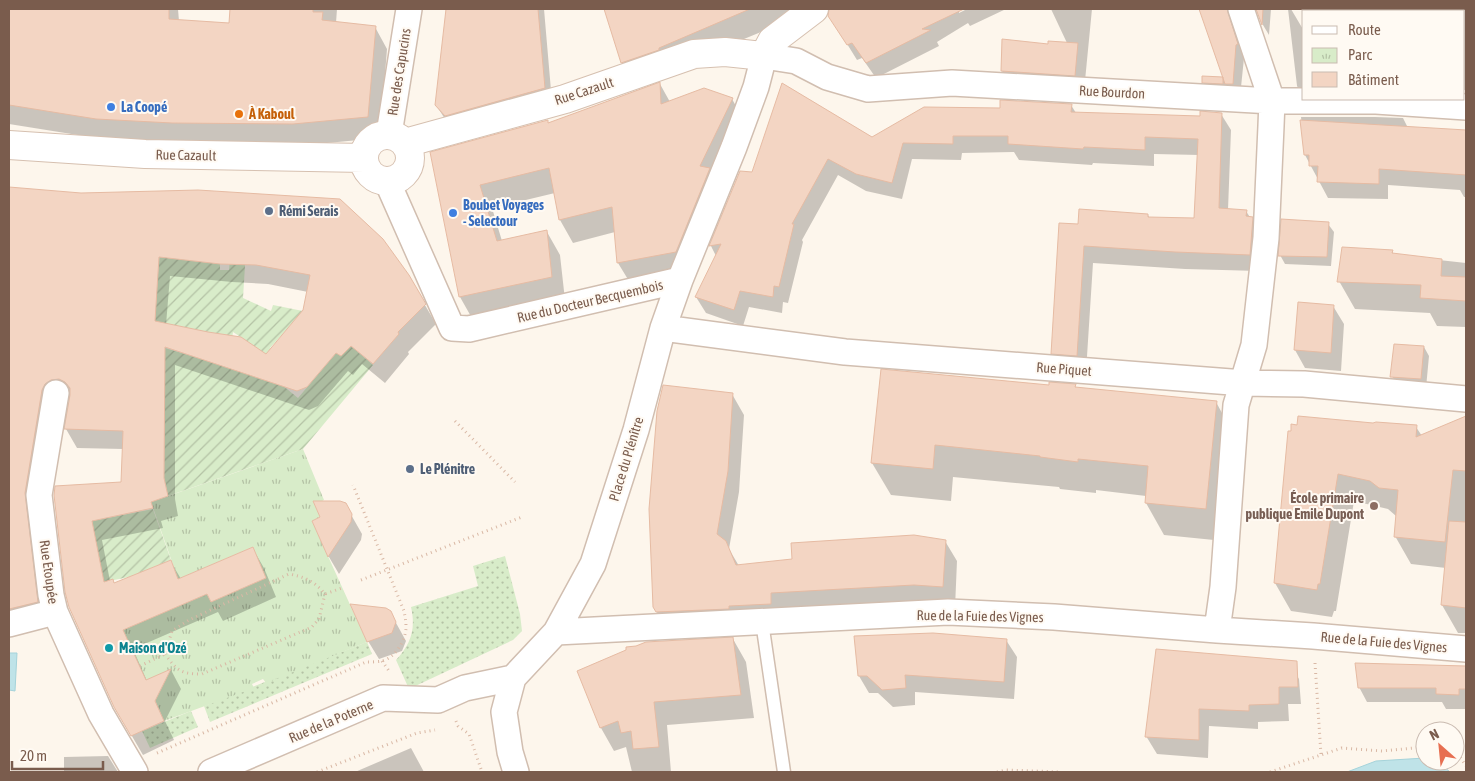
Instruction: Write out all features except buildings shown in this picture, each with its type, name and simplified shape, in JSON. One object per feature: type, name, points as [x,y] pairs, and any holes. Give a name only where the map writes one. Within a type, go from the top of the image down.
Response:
[{"type":"street","name":"Rue des Capucins","points":[[397,139],[409,9]]},
{"type":"street","points":[[764,56],[772,41],[814,9]]},
{"type":"street","points":[[1217,630],[1223,587],[1236,405],[1254,345],[1266,238],[1272,101],[1241,9]]},
{"type":"street","name":"Rue Cazault","points":[[397,139],[565,98],[694,54],[726,52],[764,56]]},
{"type":"street","name":"Rue Bourdon","points":[[764,56],[796,61],[827,76],[868,89],[952,83],[1272,101],[1376,101],[1466,107]]},
{"type":"street","name":"Rue du Docteur Becquembois","points":[[387,181],[452,328],[469,329],[680,280],[737,139],[756,86],[764,56]]},
{"type":"street","points":[[382,135],[397,139],[409,150],[409,165],[401,176],[394,180],[380,180],[373,176],[365,165],[365,150],[369,143],[382,135]]},
{"type":"street","name":"Rue Cazault","points":[[9,145],[145,154],[364,158]]},
{"type":"street","name":"Place du Plénître","points":[[556,632],[593,564],[636,430],[663,328],[680,280]]},
{"type":"street","name":"Rue Piquet","points":[[663,328],[845,352],[1244,383],[1304,384],[1466,399]]},
{"type":"street","name":"Rue Etoupée","points":[[56,393],[39,495],[51,595],[55,612],[101,714],[133,768]]},
{"type":"street","points":[[9,624],[55,612]]},
{"type":"street","name":"Rue de la Fuie des Vignes","points":[[556,632],[948,612],[1054,617],[1466,649]]},
{"type":"street","points":[[516,772],[510,752],[504,712],[513,678],[556,632]]},
{"type":"street","name":"Rue de la Poterne","points":[[211,772],[383,698],[438,700],[465,688],[513,678]]},
{"type":"lane","points":[[762,622],[784,772]]},
{"type":"path","points":[[455,421],[515,482]]},
{"type":"path","points":[[133,768],[366,662],[382,661],[390,657],[398,648],[406,628],[404,611],[353,485]]},
{"type":"path","points":[[361,580],[522,517]]},
{"type":"path","points":[[140,666],[165,654],[172,631],[188,620],[289,574],[304,576],[316,584],[325,594]]},
{"type":"path","points":[[325,594],[342,588]]},
{"type":"path","points":[[165,654],[175,668],[187,674],[202,674],[312,627],[319,619],[325,594]]},
{"type":"path","points":[[1313,636],[1321,755]]},
{"type":"path","points":[[450,727],[458,726],[469,734],[482,772]]},
{"type":"path","points":[[317,772],[416,733],[441,729]]},
{"type":"path","points":[[1270,772],[1342,748],[1382,751],[1415,748]]},
{"type":"path","points":[[997,772],[1006,770],[1061,772]]},
{"type":"green space","points":[[160,249],[220,260],[220,270],[229,270],[231,249],[246,250],[243,298],[271,311],[273,305],[303,311],[270,348],[273,352],[260,367],[298,398],[336,353],[341,356],[351,346],[373,365],[303,449],[168,496],[164,478],[165,348],[209,361],[245,340],[233,332],[231,346],[154,327]]},
{"type":"green space","points":[[303,449],[324,500],[315,505],[320,517],[312,521],[367,642],[266,683],[263,679],[252,684],[254,688],[164,721],[153,695],[159,693],[161,684],[146,680],[123,630],[207,594],[211,602],[266,578],[253,547],[178,579],[151,502]]},
{"type":"green space","points":[[153,509],[171,560],[144,571],[144,574],[104,582],[92,521]]},
{"type":"green space","points":[[505,556],[520,614],[522,631],[513,640],[409,689],[396,660],[411,636],[413,622],[411,607],[478,586],[473,566]]},
{"type":"green space","points":[[367,642],[372,654],[210,722],[204,706]]},
{"type":"green space","points":[[191,711],[198,727],[150,748],[142,731]]},
{"type":"water","points":[[9,653],[17,653],[15,691],[9,690]]},
{"type":"water","points":[[1415,759],[1415,771],[1450,772],[1347,772],[1376,761]]},
{"type":"place","name":"La Coopé","points":[[111,107]]},
{"type":"place","name":"À Kaboul","points":[[239,114]]},
{"type":"place","name":"Rémi Serais","points":[[269,211]]},
{"type":"place","name":"Boubet Voyages - Selectour","points":[[453,213]]},
{"type":"place","name":"Le Plénitre","points":[[410,469]]},
{"type":"place","name":"École primaire publique Emile Dupont","points":[[1374,506]]},
{"type":"place","name":"Maison d'Ozé","points":[[109,648]]}]
